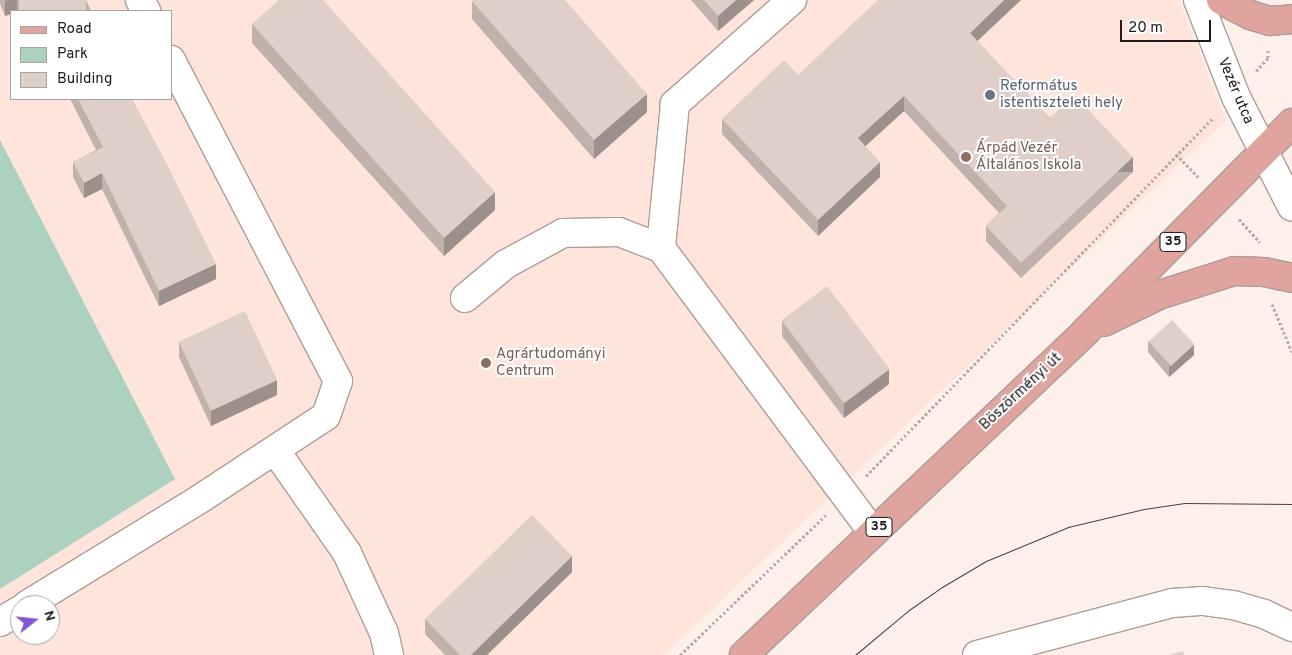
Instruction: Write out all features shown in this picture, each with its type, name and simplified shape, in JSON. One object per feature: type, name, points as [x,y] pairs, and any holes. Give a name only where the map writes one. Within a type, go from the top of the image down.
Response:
[{"type":"main road","points":[[1221,0],[1250,16],[1270,21],[1292,19]]},
{"type":"main road","name":"Böszörményi út","points":[[744,655],[1085,332],[1292,123]]},
{"type":"main road","points":[[1085,332],[1159,295],[1234,271],[1264,272],[1292,278]]},
{"type":"street","points":[[661,248],[674,104],[792,0]]},
{"type":"street","name":"Vezér utca","points":[[1198,0],[1236,97],[1262,154],[1292,208]]},
{"type":"street","points":[[43,595],[326,416],[338,381],[172,62]]},
{"type":"street","points":[[466,298],[506,264],[563,233],[619,232],[661,248],[874,532]]},
{"type":"street","points":[[274,450],[347,553],[384,633],[389,655]]},
{"type":"street","points":[[977,655],[1172,603],[1203,601],[1232,606],[1289,625]]},
{"type":"path","points":[[680,655],[846,496],[1176,154]]},
{"type":"path","points":[[1274,309],[1292,352]]},
{"type":"shaded area","name":"Agrártudományi Centrum","points":[[0,0],[1179,0],[1226,120],[664,655],[0,655]]},
{"type":"green space","points":[[0,140],[175,479],[0,589]]},
{"type":"building","points":[[19,0],[86,0],[86,10],[19,10]]},
{"type":"building","points":[[279,0],[323,0],[495,192],[444,238],[252,24]]},
{"type":"building","points":[[473,0],[565,0],[647,94],[594,140]]},
{"type":"building","points":[[704,0],[736,0],[718,16]]},
{"type":"building","points":[[878,0],[1004,0],[970,33],[1050,118],[1074,95],[1133,157],[1021,263],[986,226],[1007,206],[904,96],[858,138],[880,162],[818,220],[722,119],[784,60],[798,75]]},
{"type":"building","points":[[79,100],[133,100],[168,166],[216,264],[159,291],[102,173],[84,183],[73,162],[103,147]]},
{"type":"building","points":[[827,286],[890,369],[844,403],[781,320]]},
{"type":"building","points":[[245,311],[277,380],[211,411],[179,342]]},
{"type":"building","points":[[1172,320],[1195,344],[1171,366],[1149,342]]},
{"type":"building","points":[[532,515],[572,556],[471,655],[460,655],[425,619]]},
{"type":"building","points":[[1183,651],[1184,655],[1169,655]]},
{"type":"tram line","points":[[855,655],[909,610],[942,587],[986,561],[1068,527],[1144,509],[1185,503],[1292,504]]},
{"type":"place","name":"Református istentiszteleti hely","points":[[990,95]]},
{"type":"place","name":"Árpád Vezér Általános Iskola","points":[[966,157]]},
{"type":"place","name":"Agrártudományi Centrum","points":[[486,363]]}]
